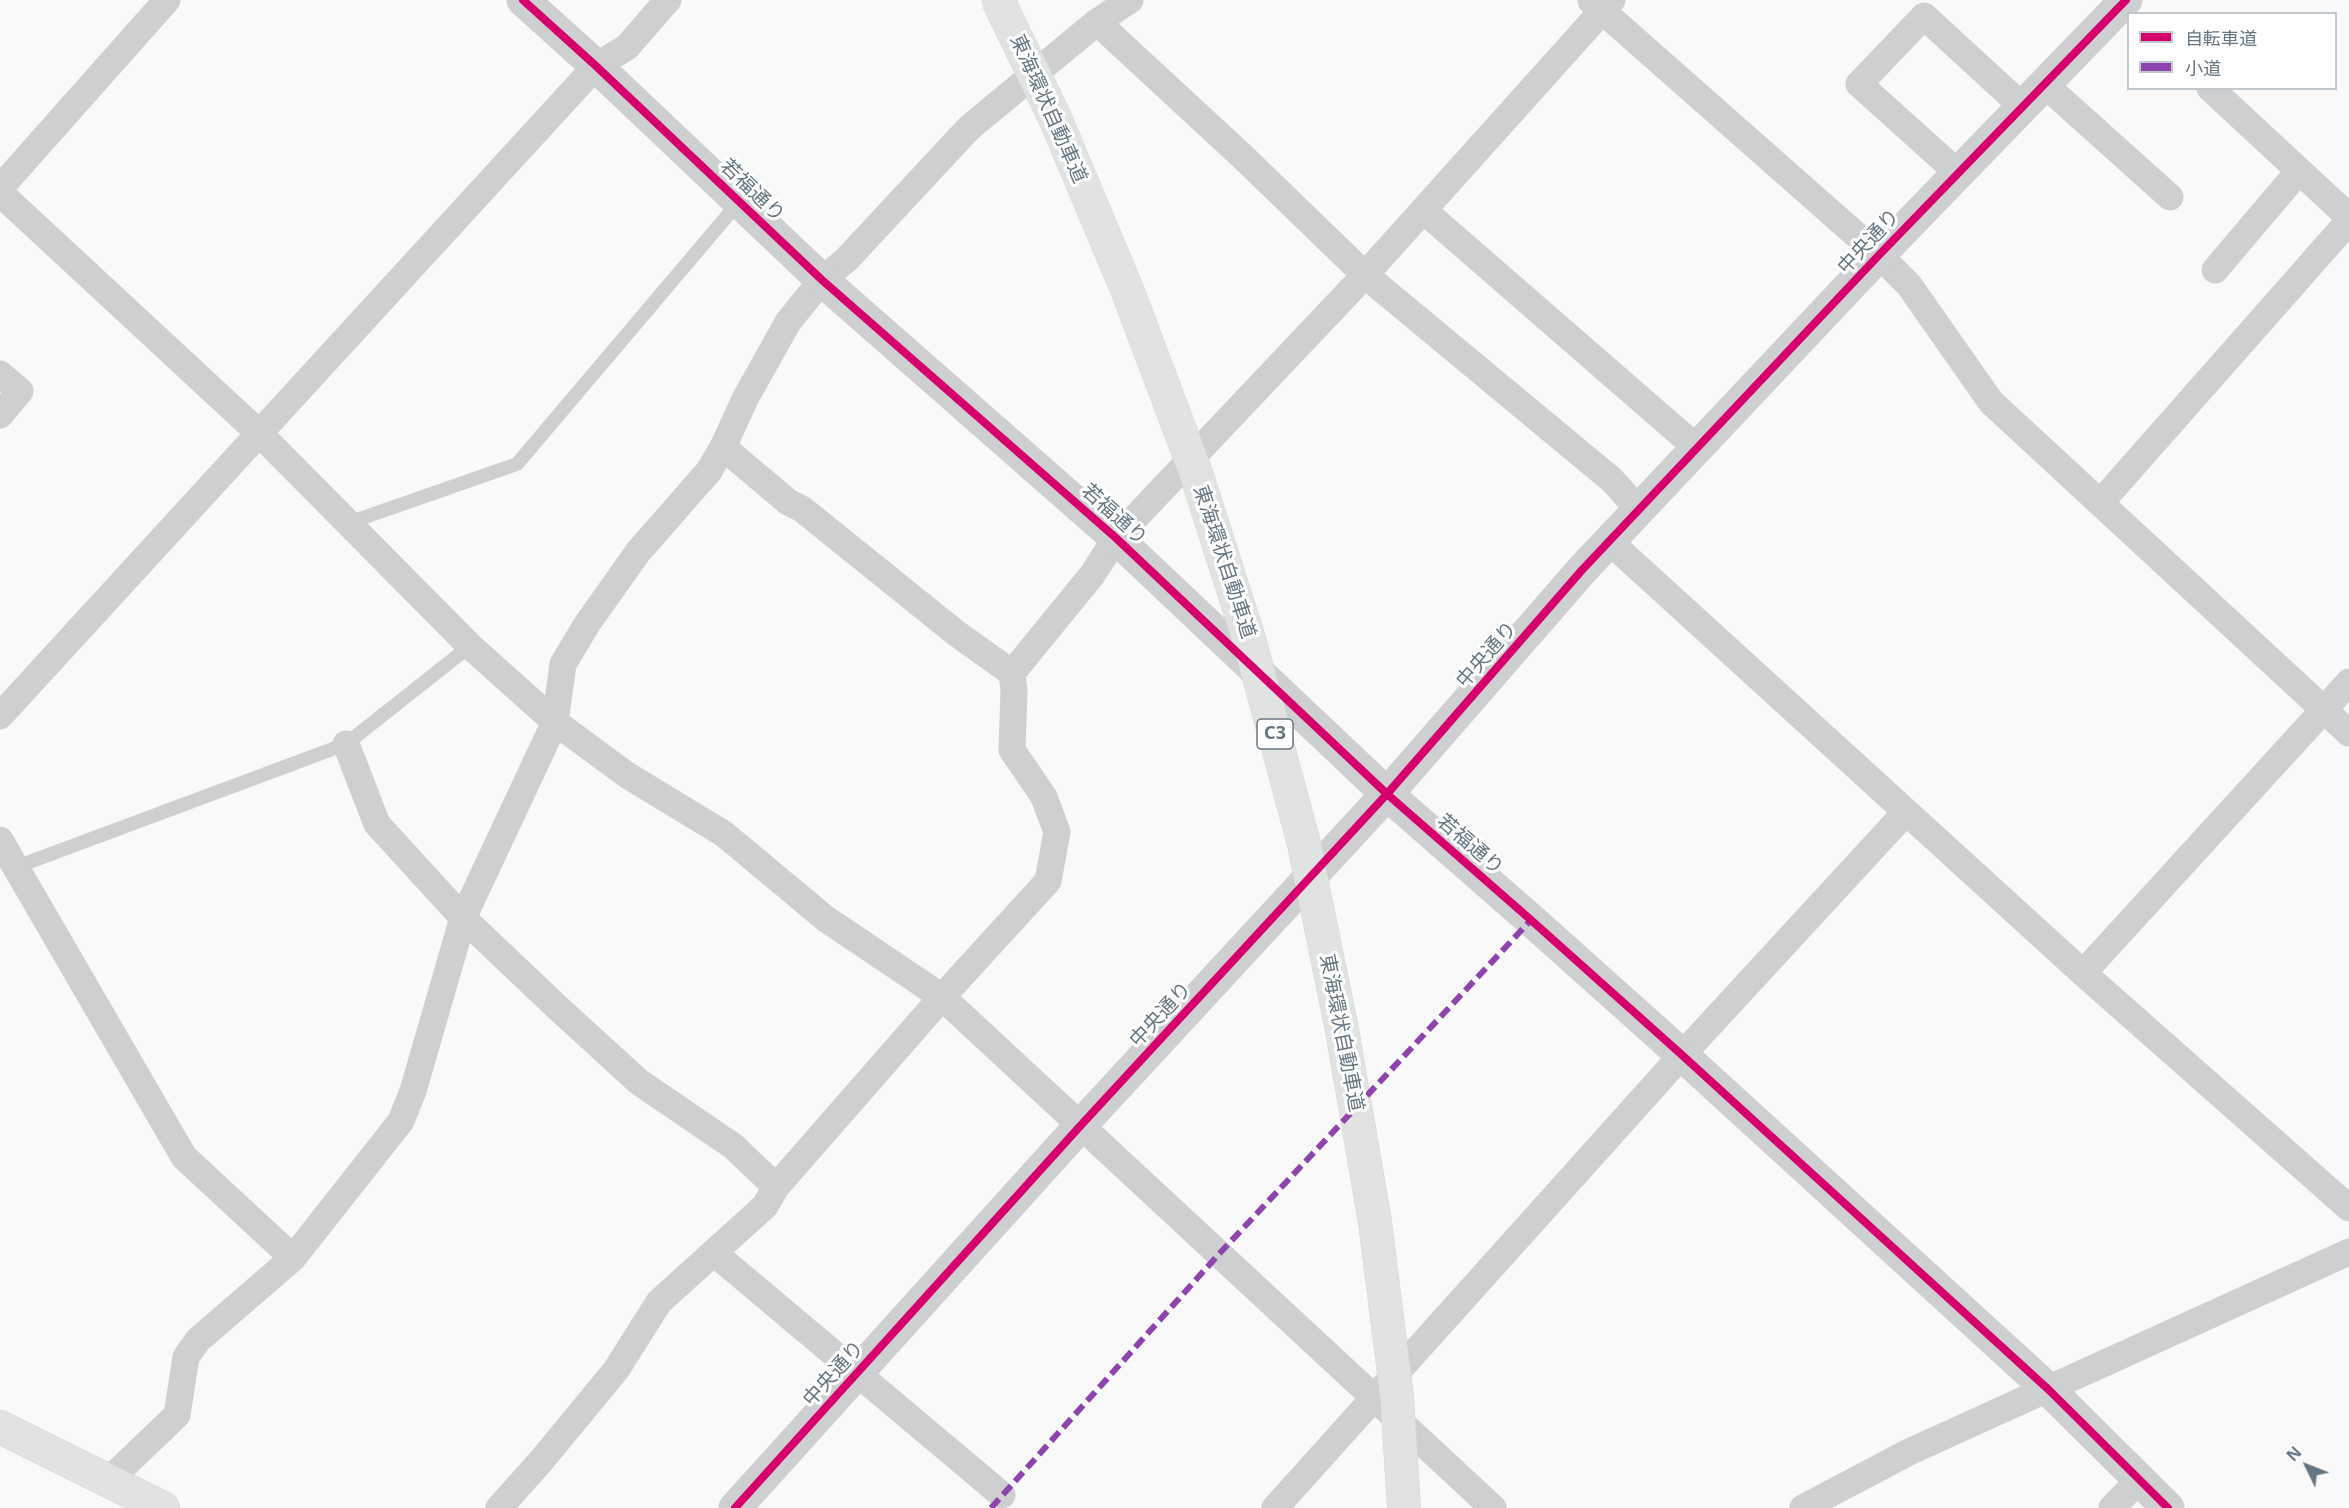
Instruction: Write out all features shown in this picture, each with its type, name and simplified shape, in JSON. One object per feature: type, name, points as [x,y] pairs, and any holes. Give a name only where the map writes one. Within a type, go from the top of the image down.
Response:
[{"type":"main road","name":"東海環状自動車道","points":[[998,0],[1056,118],[1128,292],[1195,470],[1250,639],[1304,844],[1342,1030],[1375,1222],[1397,1397],[1404,1508]]},
{"type":"main road","points":[[0,1427],[163,1508]]},
{"type":"street","points":[[0,188],[167,0]]},
{"type":"street","name":"若福通り","points":[[524,0],[822,280],[1116,538],[1387,794],[1682,1054],[2049,1390],[2168,1508]]},
{"type":"street","points":[[0,716],[596,66],[627,47],[668,0]]},
{"type":"street","points":[[108,1481],[177,1415],[186,1357],[198,1340],[293,1258],[401,1121],[413,1091],[463,918],[555,722],[563,664],[587,624],[638,552],[709,471],[745,399],[788,322],[822,280],[847,259],[969,128],[1097,22],[1130,0]]},
{"type":"street","points":[[499,1508],[616,1370],[658,1302],[765,1206],[776,1187],[942,997],[1048,881],[1057,832],[1044,797],[1012,750],[1014,690],[1012,674],[1092,575],[1116,538],[1365,274],[1602,4],[1879,255],[1909,285],[1991,402],[2349,733]]},
{"type":"street","name":"中央通り","points":[[735,1508],[1082,1124],[1387,794],[1609,542],[1958,172],[2122,5]]},
{"type":"street","points":[[1958,172],[1859,84],[1924,16],[2170,196]]},
{"type":"street","points":[[1097,22],[1365,274],[1612,480],[1639,510]]},
{"type":"street","points":[[2101,502],[2349,219],[2212,90]]},
{"type":"street","points":[[2215,270],[2299,171]]},
{"type":"street","points":[[0,193],[260,434],[470,646],[555,722],[627,775],[724,834],[826,919],[942,997],[1082,1124],[1493,1508]]},
{"type":"street","points":[[1423,210],[1698,449]]},
{"type":"street","points":[[0,374],[20,391],[0,415]]},
{"type":"street","points":[[723,447],[788,502],[802,509],[956,633],[1012,674]]},
{"type":"street","points":[[1609,542],[2083,973],[2349,1208]]},
{"type":"street","points":[[2083,973],[2349,682]]},
{"type":"street","points":[[346,744],[377,824],[463,918],[639,1082],[733,1146],[776,1187]]},
{"type":"street","points":[[1275,1508],[1682,1054],[1906,812]]},
{"type":"street","points":[[0,840],[184,1157],[293,1258]]},
{"type":"street","points":[[1803,1508],[1909,1452],[2349,1252]]},
{"type":"street","points":[[714,1253],[1002,1495]]},
{"type":"street","points":[[2112,1508],[2140,1479]]},
{"type":"lane","points":[[348,523],[517,464],[740,201]]},
{"type":"lane","points":[[16,867],[346,744],[470,646]]},
{"type":"marked path","points":[[991,1508],[1219,1254],[1531,920]]},
{"type":"cycle path","points":[[523,0],[822,280],[1116,538],[1387,794],[1682,1055],[2049,1390],[2168,1508]]},
{"type":"cycle path","points":[[735,1508],[1082,1124],[1387,794],[1582,570],[1879,255],[2126,0]]}]
